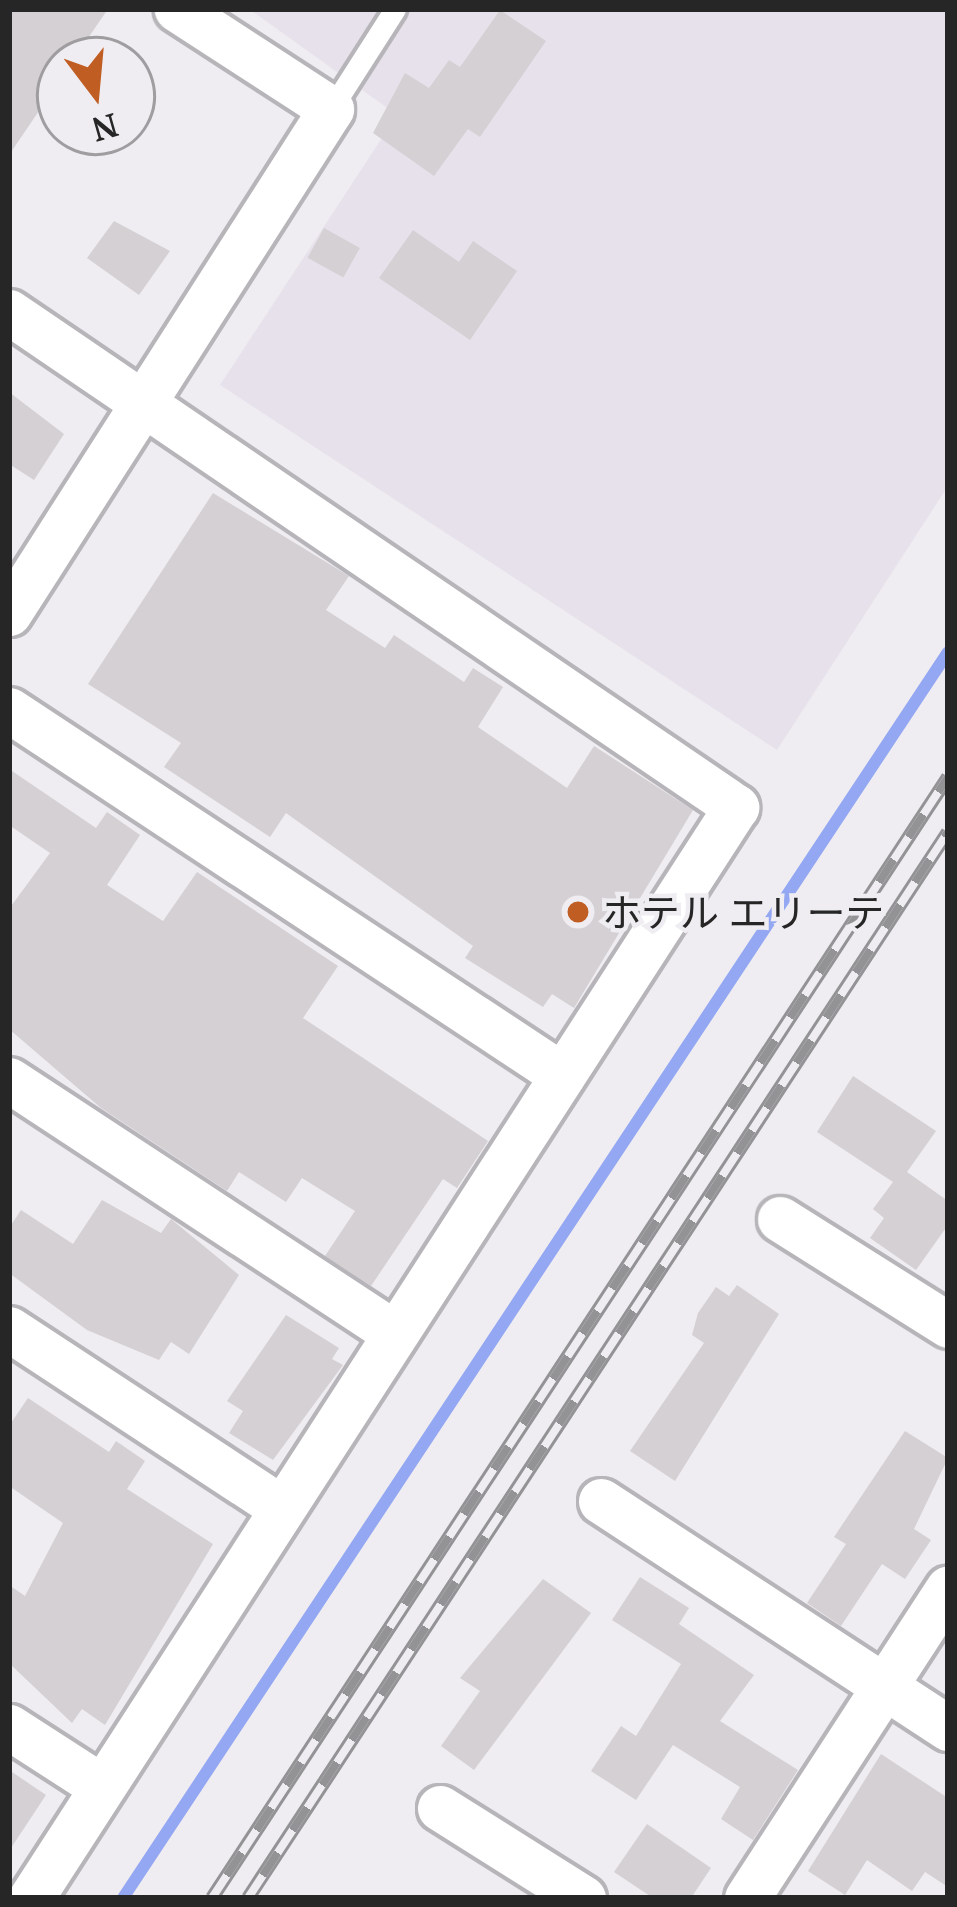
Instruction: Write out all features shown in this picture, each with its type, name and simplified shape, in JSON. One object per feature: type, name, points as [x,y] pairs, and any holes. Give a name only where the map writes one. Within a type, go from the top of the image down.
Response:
[{"type":"street","points":[[9,613],[331,110],[177,9]]},
{"type":"street","points":[[9,312],[736,807],[99,1785],[31,1898]]},
{"type":"street","points":[[9,710],[562,1075]]},
{"type":"street","points":[[9,1080],[394,1333]]},
{"type":"street","points":[[780,1219],[948,1325]]},
{"type":"street","points":[[9,1329],[280,1508]]},
{"type":"street","points":[[601,1501],[948,1728]]},
{"type":"street","points":[[747,1898],[948,1589]]},
{"type":"street","points":[[9,1727],[99,1785]]},
{"type":"street","points":[[440,1808],[583,1898]]},
{"type":"lane","points":[[331,110],[395,9]]},
{"type":"shaded area","points":[[249,9],[948,9],[948,486],[777,750],[220,385],[397,115]]},
{"type":"building","points":[[9,9],[108,9],[89,36],[36,36],[36,115],[9,155]]},
{"type":"building","points":[[500,10],[546,41],[480,137],[468,129],[434,176],[373,133],[405,73],[429,88],[449,60],[460,67]]},
{"type":"building","points":[[114,221],[170,251],[139,295],[87,258]]},
{"type":"building","points":[[324,228],[360,248],[343,278],[308,258]]},
{"type":"building","points":[[413,230],[459,262],[473,241],[517,271],[470,340],[379,278]]},
{"type":"building","points":[[9,392],[64,434],[34,480],[9,464]]},
{"type":"building","points":[[213,493],[349,576],[326,610],[385,648],[394,635],[464,682],[473,668],[503,687],[478,727],[567,788],[594,746],[693,810],[574,1008],[552,994],[543,1007],[465,958],[473,946],[286,813],[270,837],[164,767],[181,743],[88,684]]},
{"type":"building","points":[[9,769],[96,828],[107,812],[140,835],[107,885],[163,921],[197,872],[338,966],[303,1018],[488,1141],[457,1188],[443,1179],[371,1286],[325,1256],[355,1211],[302,1178],[286,1202],[239,1172],[227,1191],[101,1108],[9,1029],[9,909],[50,853],[9,825]]},
{"type":"building","points":[[853,1076],[936,1131],[907,1172],[948,1201],[948,1225],[916,1270],[870,1238],[884,1218],[873,1209],[893,1182],[817,1132]]},
{"type":"building","points":[[102,1200],[161,1233],[171,1219],[239,1275],[189,1354],[171,1342],[159,1360],[87,1330],[9,1273],[9,1228],[21,1210],[73,1244]]},
{"type":"building","points":[[737,1285],[779,1314],[675,1481],[630,1451],[704,1343],[692,1335],[698,1313],[716,1287],[729,1296]]},
{"type":"building","points":[[286,1315],[339,1348],[332,1359],[343,1365],[273,1460],[229,1433],[243,1411],[227,1401]]},
{"type":"building","points":[[28,1398],[109,1452],[116,1441],[145,1461],[127,1489],[213,1544],[105,1725],[82,1709],[72,1723],[9,1663],[9,1585],[25,1596],[63,1523],[9,1486],[9,1426]]},
{"type":"building","points":[[905,1431],[948,1458],[914,1529],[931,1540],[905,1579],[882,1564],[841,1626],[807,1603],[846,1544],[834,1537]]},
{"type":"building","points":[[640,1577],[689,1608],[679,1624],[754,1675],[720,1721],[798,1770],[753,1840],[721,1819],[740,1787],[673,1745],[636,1800],[591,1771],[621,1726],[636,1736],[681,1664],[612,1620]]},
{"type":"building","points":[[543,1579],[591,1613],[474,1770],[441,1746],[480,1691],[460,1678]]},
{"type":"building","points":[[881,1754],[948,1798],[948,1887],[925,1872],[912,1891],[867,1860],[845,1895],[808,1871]]},
{"type":"building","points":[[9,1770],[46,1795],[9,1851]]},
{"type":"building","points":[[647,1824],[711,1868],[691,1898],[653,1898],[614,1872]]},
{"type":"waterway","points":[[123,1898],[948,652]]},
{"type":"railway","points":[[212,1898],[948,777]]},
{"type":"railway","points":[[248,1898],[948,832]]},
{"type":"place","name":"ホテル エリーテ","points":[[578,912]]}]
